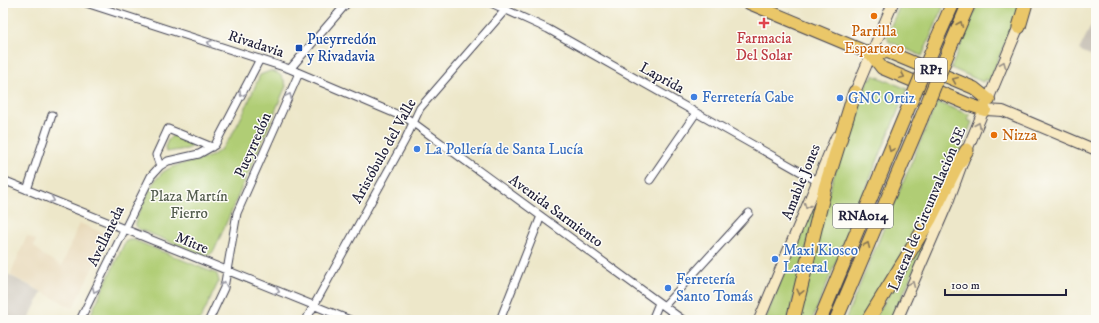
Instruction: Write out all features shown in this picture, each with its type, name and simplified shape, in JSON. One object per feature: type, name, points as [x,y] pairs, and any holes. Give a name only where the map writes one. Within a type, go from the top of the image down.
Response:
[{"type":"highway","name":"RNA014","points":[[820,320],[952,3]]},
{"type":"highway","name":"RNA014","points":[[836,320],[969,3]]},
{"type":"highway","points":[[1019,27],[1026,3]]},
{"type":"highway","points":[[793,320],[824,195],[855,92]]},
{"type":"highway","points":[[868,320],[930,219],[955,169],[967,150]]},
{"type":"main road","points":[[749,3],[768,7],[871,54]]},
{"type":"main road","name":"RP1","points":[[871,54],[888,52],[974,88],[987,105]]},
{"type":"main road","name":"RP1","points":[[871,54],[882,68],[970,105],[987,105]]},
{"type":"street","name":"Rivadavia","points":[[86,3],[290,69],[408,119],[413,123]]},
{"type":"street","points":[[290,69],[347,3]]},
{"type":"street","name":"Laprida","points":[[491,3],[548,29],[817,181]]},
{"type":"street","name":"Amable Jones","points":[[758,320],[893,3]]},
{"type":"street","name":"Lateral de Circunvalación SE","points":[[897,320],[948,202],[967,150],[1030,3]]},
{"type":"street","name":"Aristóbulo del Valle","points":[[306,320],[405,140],[420,108],[506,9]]},
{"type":"street","points":[[160,166],[156,155],[168,129],[212,147],[217,143],[260,59]]},
{"type":"street","name":"Pueyrredón","points":[[209,320],[224,288],[237,213],[299,73]]},
{"type":"street","name":"RP1","points":[[987,105],[1096,150]]},
{"type":"street","points":[[650,180],[696,113]]},
{"type":"street","points":[[27,190],[52,115]]},
{"type":"street","name":"Avenida Sarmiento","points":[[413,123],[683,320]]},
{"type":"street","name":"Avellaneda","points":[[80,320],[148,180],[160,166],[172,159],[199,154],[212,147]]},
{"type":"street","name":"Mitre","points":[[4,183],[27,190],[350,320]]},
{"type":"street","points":[[652,320],[662,304],[749,213]]},
{"type":"street","points":[[500,320],[541,216]]},
{"type":"shaded area","points":[[1096,16],[1096,58],[1079,50]]},
{"type":"shaded area","points":[[79,223],[103,233],[106,240],[73,308],[10,275],[27,236],[36,240],[34,246],[44,256],[62,266]]},
{"type":"shaded area","points":[[3,272],[42,292],[28,320],[3,320]]},
{"type":"green space","points":[[901,3],[945,3],[922,56],[888,41],[889,38],[886,37]]},
{"type":"green space","points":[[978,3],[1022,3],[989,81],[985,79],[983,82],[951,68]]},
{"type":"green space","name":"Plaza Martín Fierro","points":[[270,71],[276,72],[281,76],[286,86],[214,251],[209,255],[202,255],[139,229],[136,226],[136,219],[155,180],[165,171],[173,167],[197,161],[213,155],[220,150],[226,144],[237,126],[260,75]]},
{"type":"green space","points":[[873,75],[907,89],[812,320],[797,320],[821,218],[848,129],[869,78],[872,79]]},
{"type":"green space","points":[[937,102],[970,115],[968,120],[972,122],[954,166],[864,320],[845,320]]},
{"type":"green space","points":[[172,136],[180,137],[187,141],[191,144],[190,148],[166,152],[165,147],[168,140]]},
{"type":"green space","points":[[829,161],[788,320],[765,320]]},
{"type":"green space","points":[[943,202],[892,320],[874,320]]},
{"type":"green space","points":[[134,240],[217,274],[219,281],[200,320],[88,320],[125,242]]},
{"type":"place","name":"Parrilla Espartaco","points":[[874,16]]},
{"type":"place","name":"Farmacia Del Solar","points":[[764,23]]},
{"type":"place","name":"Pueyrredón y Rivadavia","points":[[299,48]]},
{"type":"place","name":"Ferretería Cabe","points":[[694,97]]},
{"type":"place","name":"GNC Ortiz","points":[[840,98]]},
{"type":"place","name":"Nizza","points":[[994,135]]},
{"type":"place","name":"La Pollería de Santa Lucía","points":[[417,149]]},
{"type":"place","name":"Maxi Kiosco Lateral","points":[[775,259]]},
{"type":"place","name":"Ferretería Santo Tomás","points":[[668,288]]}]
